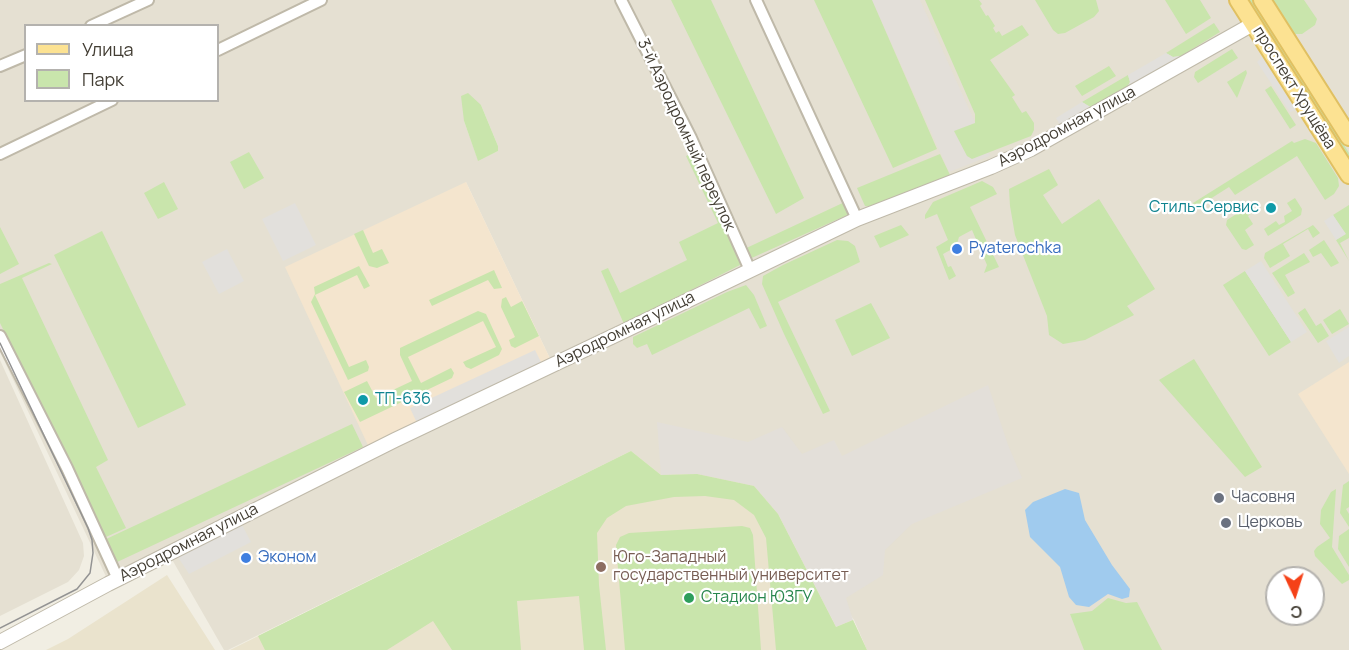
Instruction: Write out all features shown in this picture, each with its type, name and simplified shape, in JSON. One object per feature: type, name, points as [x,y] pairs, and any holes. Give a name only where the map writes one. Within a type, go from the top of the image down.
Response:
[{"type":"main road","name":"проспект Хрущёва","points":[[1238,0],[1349,175]]},
{"type":"main road","name":"проспект Хрущёва","points":[[1262,0],[1349,137]]},
{"type":"street","points":[[95,24],[148,0]]},
{"type":"street","points":[[219,50],[321,0]]},
{"type":"street","name":"3-й Аэродромный переулок","points":[[621,0],[691,138],[750,270]]},
{"type":"street","points":[[756,0],[857,219]]},
{"type":"street","name":"Аэродромная улица","points":[[0,642],[118,579],[395,440],[750,270],[857,219],[1031,149],[1253,24]]},
{"type":"street","points":[[0,66],[24,56]]},
{"type":"street","points":[[0,154],[108,102]]},
{"type":"street","points":[[0,336],[67,468],[118,579]]},
{"type":"shaded area","points":[[0,0],[1349,0],[1349,650],[867,650],[854,620],[778,514],[754,486],[697,474],[661,475],[631,451],[228,650],[224,650],[170,556],[110,585],[0,352]],"holes":[[[481,105],[498,151],[478,160],[464,121]],[[466,182],[554,367],[373,455]]]},
{"type":"shaded area","points":[[872,0],[920,0],[990,156],[949,172]]},
{"type":"shaded area","points":[[1261,52],[1302,114],[1296,110],[1290,112],[1257,62],[1261,58]]},
{"type":"shaded area","points":[[1166,53],[1173,57],[1181,56],[1126,89],[1130,82],[1128,75]]},
{"type":"shaded area","points":[[1082,102],[1092,108],[1061,127],[1056,118]]},
{"type":"shaded area","points":[[466,182],[554,367],[373,456],[285,267]]},
{"type":"shaded area","points":[[295,203],[316,245],[283,261],[262,219]]},
{"type":"shaded area","points":[[1333,215],[1346,234],[1336,240],[1324,221]]},
{"type":"shaded area","points":[[227,249],[244,281],[219,294],[202,262]]},
{"type":"shaded area","points":[[1261,261],[1307,332],[1291,342],[1245,271]]},
{"type":"shaded area","points":[[1349,327],[1349,356],[1339,363],[1326,341]]},
{"type":"shaded area","points":[[535,350],[542,364],[417,423],[410,408]]},
{"type":"shaded area","points":[[0,360],[83,543],[84,556],[79,570],[68,582],[0,616]]},
{"type":"shaded area","points":[[1349,362],[1349,474],[1298,394]]},
{"type":"shaded area","points":[[988,385],[1008,445],[1022,478],[912,524],[885,550],[883,575],[846,598],[853,620],[836,627],[778,514],[754,486],[697,474],[661,475],[657,422],[748,442],[782,427],[802,454],[834,440],[842,456]]},
{"type":"shaded area","name":"Юго-Западный государственный университет","points":[[631,451],[661,475],[697,474],[754,486],[778,514],[836,627],[853,620],[867,650],[230,650]]},
{"type":"shaded area","points":[[239,519],[251,542],[189,574],[174,551]]},
{"type":"shaded area","points":[[167,575],[215,650],[46,650],[68,639]]},
{"type":"green space","points":[[671,0],[711,0],[804,198],[776,214]]},
{"type":"green space","points":[[814,0],[872,0],[937,149],[893,168]]},
{"type":"green space","points":[[925,0],[979,0],[986,16],[988,15],[995,26],[993,28],[996,33],[999,31],[1002,36],[1022,25],[1029,35],[990,60],[1015,95],[1012,97],[1022,113],[1026,111],[1034,123],[1031,136],[972,159],[967,156],[954,131],[975,123],[975,114]]},
{"type":"green space","points":[[1035,0],[1096,0],[1099,11],[1094,17],[1065,33],[1058,34],[1053,30]]},
{"type":"green space","points":[[1165,0],[1200,0],[1211,18],[1186,34]]},
{"type":"green space","points":[[1246,0],[1253,0],[1349,153],[1347,160]]},
{"type":"green space","points":[[1271,0],[1304,0],[1317,19],[1315,25],[1302,34],[1292,34]]},
{"type":"green space","points":[[1214,23],[1220,32],[1181,56],[1173,57],[1166,53]]},
{"type":"green space","points":[[1232,49],[1238,58],[1198,83],[1194,77],[1195,72]]},
{"type":"green space","points":[[1109,66],[1116,76],[1082,96],[1075,86]]},
{"type":"green space","points":[[1246,70],[1247,73],[1237,98],[1227,82]]},
{"type":"green space","points":[[1128,75],[1130,82],[1126,89],[1092,108],[1082,102]]},
{"type":"green space","points":[[1271,86],[1296,125],[1290,129],[1265,90]]},
{"type":"green space","points":[[468,93],[481,105],[498,146],[498,151],[478,161],[464,121],[461,96]]},
{"type":"green space","points":[[1305,139],[1316,143],[1338,178],[1339,186],[1334,194],[1325,200],[1297,156],[1235,195],[1229,187],[1196,208],[1193,203],[1292,141],[1294,143]]},
{"type":"green space","points":[[249,152],[264,178],[244,189],[230,162]]},
{"type":"green space","points":[[692,153],[742,264],[624,324],[601,271],[608,268],[620,293],[687,260],[679,242],[718,223],[686,156]]},
{"type":"green space","points":[[940,154],[950,175],[873,207],[865,206],[857,188]]},
{"type":"green space","points":[[1049,169],[1058,185],[1043,195],[1062,224],[1099,199],[1155,289],[1127,306],[1134,315],[1085,340],[1063,344],[1049,335],[1047,316],[1015,235],[1010,206],[1009,189]]},
{"type":"green space","points":[[982,181],[993,187],[997,194],[970,207],[999,267],[984,273],[987,265],[972,230],[959,237],[956,247],[943,254],[948,267],[951,266],[956,276],[949,280],[936,247],[948,240],[937,214],[925,219],[925,215],[933,202]]},
{"type":"green space","points":[[164,182],[178,209],[158,219],[144,193]]},
{"type":"green space","points":[[1295,198],[1302,209],[1301,215],[1268,236],[1264,229],[1276,221],[1279,225],[1285,222],[1284,216],[1292,211],[1287,203]]},
{"type":"green space","points":[[849,200],[854,212],[745,261],[740,251]]},
{"type":"green space","points":[[1349,205],[1349,238],[1340,243],[1349,261],[1336,240],[1345,234],[1333,215]]},
{"type":"green space","points":[[1249,206],[1253,212],[1248,216],[1253,224],[1245,230],[1254,245],[1246,250],[1242,249],[1226,225],[1227,220]]},
{"type":"green space","points":[[901,225],[909,235],[880,248],[874,236]]},
{"type":"green space","points":[[1313,225],[1320,233],[1313,238],[1308,229],[1283,244],[1290,256],[1270,268],[1264,258],[1265,253]]},
{"type":"green space","points":[[0,227],[19,264],[0,274]]},
{"type":"green space","points":[[363,230],[373,253],[382,249],[389,263],[377,268],[369,266],[354,234]]},
{"type":"green space","points":[[102,231],[186,405],[138,428],[54,255]]},
{"type":"green space","points":[[837,240],[848,241],[855,246],[860,262],[778,302],[830,411],[823,414],[762,284],[763,276]]},
{"type":"green space","points":[[1324,240],[1339,263],[1331,267],[1321,253],[1313,257],[1309,250]]},
{"type":"green space","points":[[1304,253],[1310,262],[1285,275],[1295,293],[1288,297],[1272,273]]},
{"type":"green space","points":[[49,263],[52,264],[22,278],[108,460],[96,467],[126,528],[106,537],[0,323],[0,284]]},
{"type":"green space","points":[[359,266],[370,286],[364,289],[357,275],[315,295],[349,367],[366,360],[369,367],[368,371],[348,380],[311,302],[315,294],[314,287]]},
{"type":"green space","points":[[494,270],[502,288],[494,289],[488,280],[432,306],[429,300]]},
{"type":"green space","points":[[1245,271],[1291,342],[1269,356],[1223,285]]},
{"type":"green space","points":[[746,285],[754,295],[767,326],[760,329],[749,308],[652,355],[647,344],[637,348],[633,344],[633,337]]},
{"type":"green space","points":[[506,297],[511,307],[522,301],[539,336],[515,348],[511,346],[509,340],[515,337],[501,307],[502,299]]},
{"type":"green space","points":[[871,303],[890,338],[852,356],[835,320]]},
{"type":"green space","points":[[1305,308],[1316,326],[1321,323],[1329,336],[1318,343],[1298,313]]},
{"type":"green space","points":[[1340,309],[1349,324],[1332,334],[1323,320]]},
{"type":"green space","points":[[478,311],[486,314],[502,349],[499,355],[471,369],[463,362],[496,347],[483,321],[408,357],[421,383],[451,368],[454,373],[452,378],[360,422],[344,392],[367,381],[376,398],[412,381],[400,355],[400,348]]},
{"type":"green space","points":[[1194,359],[1262,467],[1245,477],[1159,380]]},
{"type":"green space","points":[[352,424],[363,447],[115,563],[104,540]]},
{"type":"green space","points":[[631,451],[661,475],[697,474],[754,486],[778,514],[836,627],[853,620],[867,650],[776,650],[766,538],[754,515],[734,500],[705,496],[674,497],[626,506],[607,518],[597,533],[599,585],[606,650],[584,650],[579,596],[517,601],[521,650],[452,650],[433,621],[387,650],[265,650],[258,636]]},
{"type":"green space","points":[[1349,481],[1349,507],[1346,509],[1349,514],[1349,527],[1340,513],[1343,485]]},
{"type":"green space","points":[[1336,489],[1332,547],[1349,575],[1349,580],[1342,584],[1315,556],[1314,551],[1330,538],[1320,524],[1321,510],[1331,492]]},
{"type":"green space","name":"Стадион ЮЗГУ","points":[[742,526],[750,528],[753,535],[761,650],[625,650],[616,545],[620,537],[629,533]]},
{"type":"green space","points":[[1349,529],[1349,567],[1338,549],[1339,536]]},
{"type":"green space","points":[[1108,598],[1126,603],[1137,602],[1162,650],[1084,650],[1070,614],[1092,611]]},
{"type":"water","points":[[1065,489],[1079,493],[1085,520],[1112,565],[1130,589],[1129,597],[1122,599],[1108,594],[1089,607],[1076,605],[1069,597],[1060,567],[1030,537],[1025,510],[1033,502]]},
{"type":"tram line","points":[[0,343],[88,528],[93,553],[90,573],[77,589],[0,628]]},
{"type":"place","name":"Стиль-Сервис","points":[[1271,208]]},
{"type":"place","name":"Pyaterochka","points":[[957,249]]},
{"type":"place","name":"ТП-636","points":[[363,400]]},
{"type":"place","name":"Часовня","points":[[1219,498]]},
{"type":"place","name":"Церковь","points":[[1226,523]]},
{"type":"place","name":"Эконом","points":[[246,558]]},
{"type":"place","name":"Юго-Западный государственный университет","points":[[601,567]]},
{"type":"place","name":"Стадион ЮЗГУ","points":[[689,598]]}]
